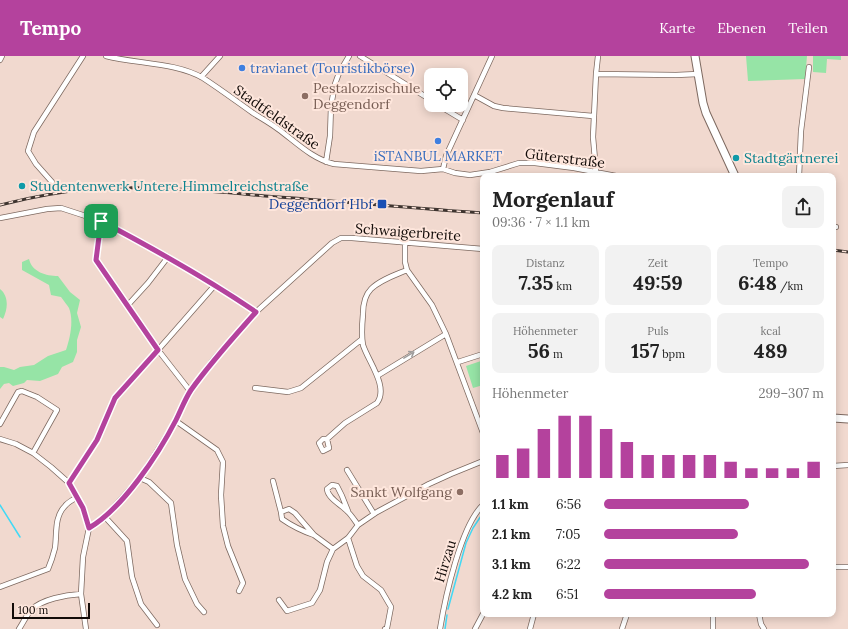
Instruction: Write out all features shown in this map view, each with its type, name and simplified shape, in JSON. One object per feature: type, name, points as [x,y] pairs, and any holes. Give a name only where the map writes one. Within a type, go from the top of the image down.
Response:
[{"type":"street","points":[[0,60],[2,56]]},
{"type":"street","points":[[52,182],[36,164],[28,151],[34,132],[83,56]]},
{"type":"street","name":"Stadtfeldstraße","points":[[106,56],[117,59],[143,61],[202,77],[277,128],[317,158],[326,162],[334,164],[421,171],[443,169]]},
{"type":"street","points":[[143,61],[146,56]]},
{"type":"street","points":[[202,77],[220,56]]},
{"type":"street","points":[[326,162],[330,136],[331,106],[335,84],[349,56]]},
{"type":"street","points":[[360,56],[424,96]]},
{"type":"street","points":[[443,169],[446,156],[492,56]]},
{"type":"street","points":[[596,171],[593,116],[598,56]]},
{"type":"street","points":[[695,56],[703,103],[709,121],[734,173]]},
{"type":"street","points":[[799,173],[801,131],[809,67]]},
{"type":"street","points":[[596,74],[698,74]]},
{"type":"street","points":[[474,95],[494,106],[503,108],[593,116]]},
{"type":"street","points":[[450,112],[463,120]]},
{"type":"street","name":"Güterstraße","points":[[483,173],[518,163],[574,168],[604,173]]},
{"type":"street","name":"Güterstraße","points":[[443,169],[455,173],[470,175],[480,174]]},
{"type":"street","points":[[0,218],[47,209],[61,208],[101,221],[168,257],[256,312],[214,360],[190,391],[176,421],[140,478],[105,517],[89,528]]},
{"type":"street","points":[[101,221],[96,260],[158,350],[190,391]]},
{"type":"street","name":"Schwaigerbreite","points":[[256,312],[332,243],[340,238],[480,248]]},
{"type":"street","points":[[405,242],[406,270],[432,305],[446,334],[458,362],[480,424]]},
{"type":"street","points":[[127,306],[148,283],[168,257]]},
{"type":"street","points":[[327,439],[345,423],[377,402],[380,398],[381,387],[362,340],[363,304],[366,294],[375,285],[406,270]]},
{"type":"street","points":[[69,483],[97,440],[115,398],[215,286]]},
{"type":"street","points":[[377,376],[446,334]]},
{"type":"street","points":[[255,388],[288,392],[301,388],[362,340]]},
{"type":"street","points":[[458,362],[480,355]]},
{"type":"street","points":[[0,424],[18,392],[22,390],[37,397],[57,410],[33,453]]},
{"type":"street","points":[[836,418],[848,419]]},
{"type":"street","points":[[176,421],[217,450],[222,462],[221,495],[223,526],[228,546],[243,583],[239,591]]},
{"type":"street","points":[[0,439],[16,444],[33,453],[52,467],[69,483],[83,508],[89,528],[83,557],[81,594],[86,629]]},
{"type":"street","points":[[279,600],[286,611],[312,603],[320,590],[327,562],[333,549],[348,538],[358,525],[374,514],[440,479],[480,462]]},
{"type":"street","points":[[836,466],[848,465]]},
{"type":"street","points":[[347,470],[374,514]]},
{"type":"street","points":[[140,478],[149,482],[171,503],[176,545],[185,579],[197,604],[204,612]]},
{"type":"street","points":[[273,481],[282,519],[314,535],[333,549]]},
{"type":"street","points":[[348,511],[335,501],[328,493],[327,489],[332,485],[337,486],[348,511],[358,525]]},
{"type":"street","points":[[0,587],[48,569],[55,547],[58,516],[64,506],[77,497]]},
{"type":"street","name":"Hirzau","points":[[440,629],[443,609],[461,545],[480,507]]},
{"type":"street","points":[[281,512],[289,510],[295,513],[314,535]]},
{"type":"street","points":[[105,517],[127,541],[132,577],[141,604],[157,625]]},
{"type":"street","points":[[348,538],[357,566],[363,576],[381,590],[391,607],[387,628],[385,629]]},
{"type":"street","points":[[836,567],[848,568]]},
{"type":"street","points":[[18,629],[31,610],[40,604],[66,595],[81,594]]},
{"type":"street","points":[[475,629],[482,617]]},
{"type":"street","points":[[530,629],[533,617]]},
{"type":"street","points":[[622,629],[626,617]]},
{"type":"street","points":[[713,617],[713,629]]},
{"type":"street","points":[[759,617],[760,627],[764,629]]},
{"type":"green space","points":[[746,56],[807,56],[805,79],[748,81]]},
{"type":"green space","points":[[813,56],[841,56],[841,60],[827,59],[826,73],[813,72]]},
{"type":"green space","points":[[29,259],[36,270],[44,274],[58,276],[70,292],[80,300],[77,313],[81,327],[77,340],[77,352],[73,362],[62,367],[58,374],[40,381],[27,380],[24,383],[13,386],[9,383],[4,384],[0,389],[0,367],[14,370],[20,367],[34,365],[48,356],[66,350],[69,340],[71,318],[69,308],[61,297],[51,295],[49,285],[22,270],[22,262]]},
{"type":"green space","points":[[0,289],[5,295],[7,303],[3,319],[0,317]]},
{"type":"green space","points":[[480,361],[480,386],[473,388],[466,366]]},
{"type":"waterway","points":[[0,505],[20,537]]},
{"type":"waterway","points":[[448,609],[466,543],[480,518]]},
{"type":"waterway","points":[[445,629],[447,615]]},
{"type":"railway","points":[[0,205],[71,191],[117,188],[159,188],[480,213]]},
{"type":"railway","points":[[836,250],[848,252]]},
{"type":"place","name":"travianet (Touristikbörse)","points":[[242,68]]},
{"type":"place","name":"Pestalozzischule Deggendorf","points":[[305,96]]},
{"type":"place","name":"iSTANBUL MARKET","points":[[438,141]]},
{"type":"place","name":"Stadtgärtnerei","points":[[736,158]]},
{"type":"place","name":"Studentenwerk Untere Himmelreichstraße","points":[[22,186]]},
{"type":"place","name":"Deggendorf Hbf","points":[[382,204]]},
{"type":"place","name":"Sankt Wolfgang","points":[[460,492]]},
{"type":"route","points":[[101,221],[168,257],[230,294],[256,312],[214,360],[190,391],[176,421],[140,478],[105,517],[89,528],[83,508],[69,483],[97,440],[115,398],[158,350],[96,260],[101,221]]}]
